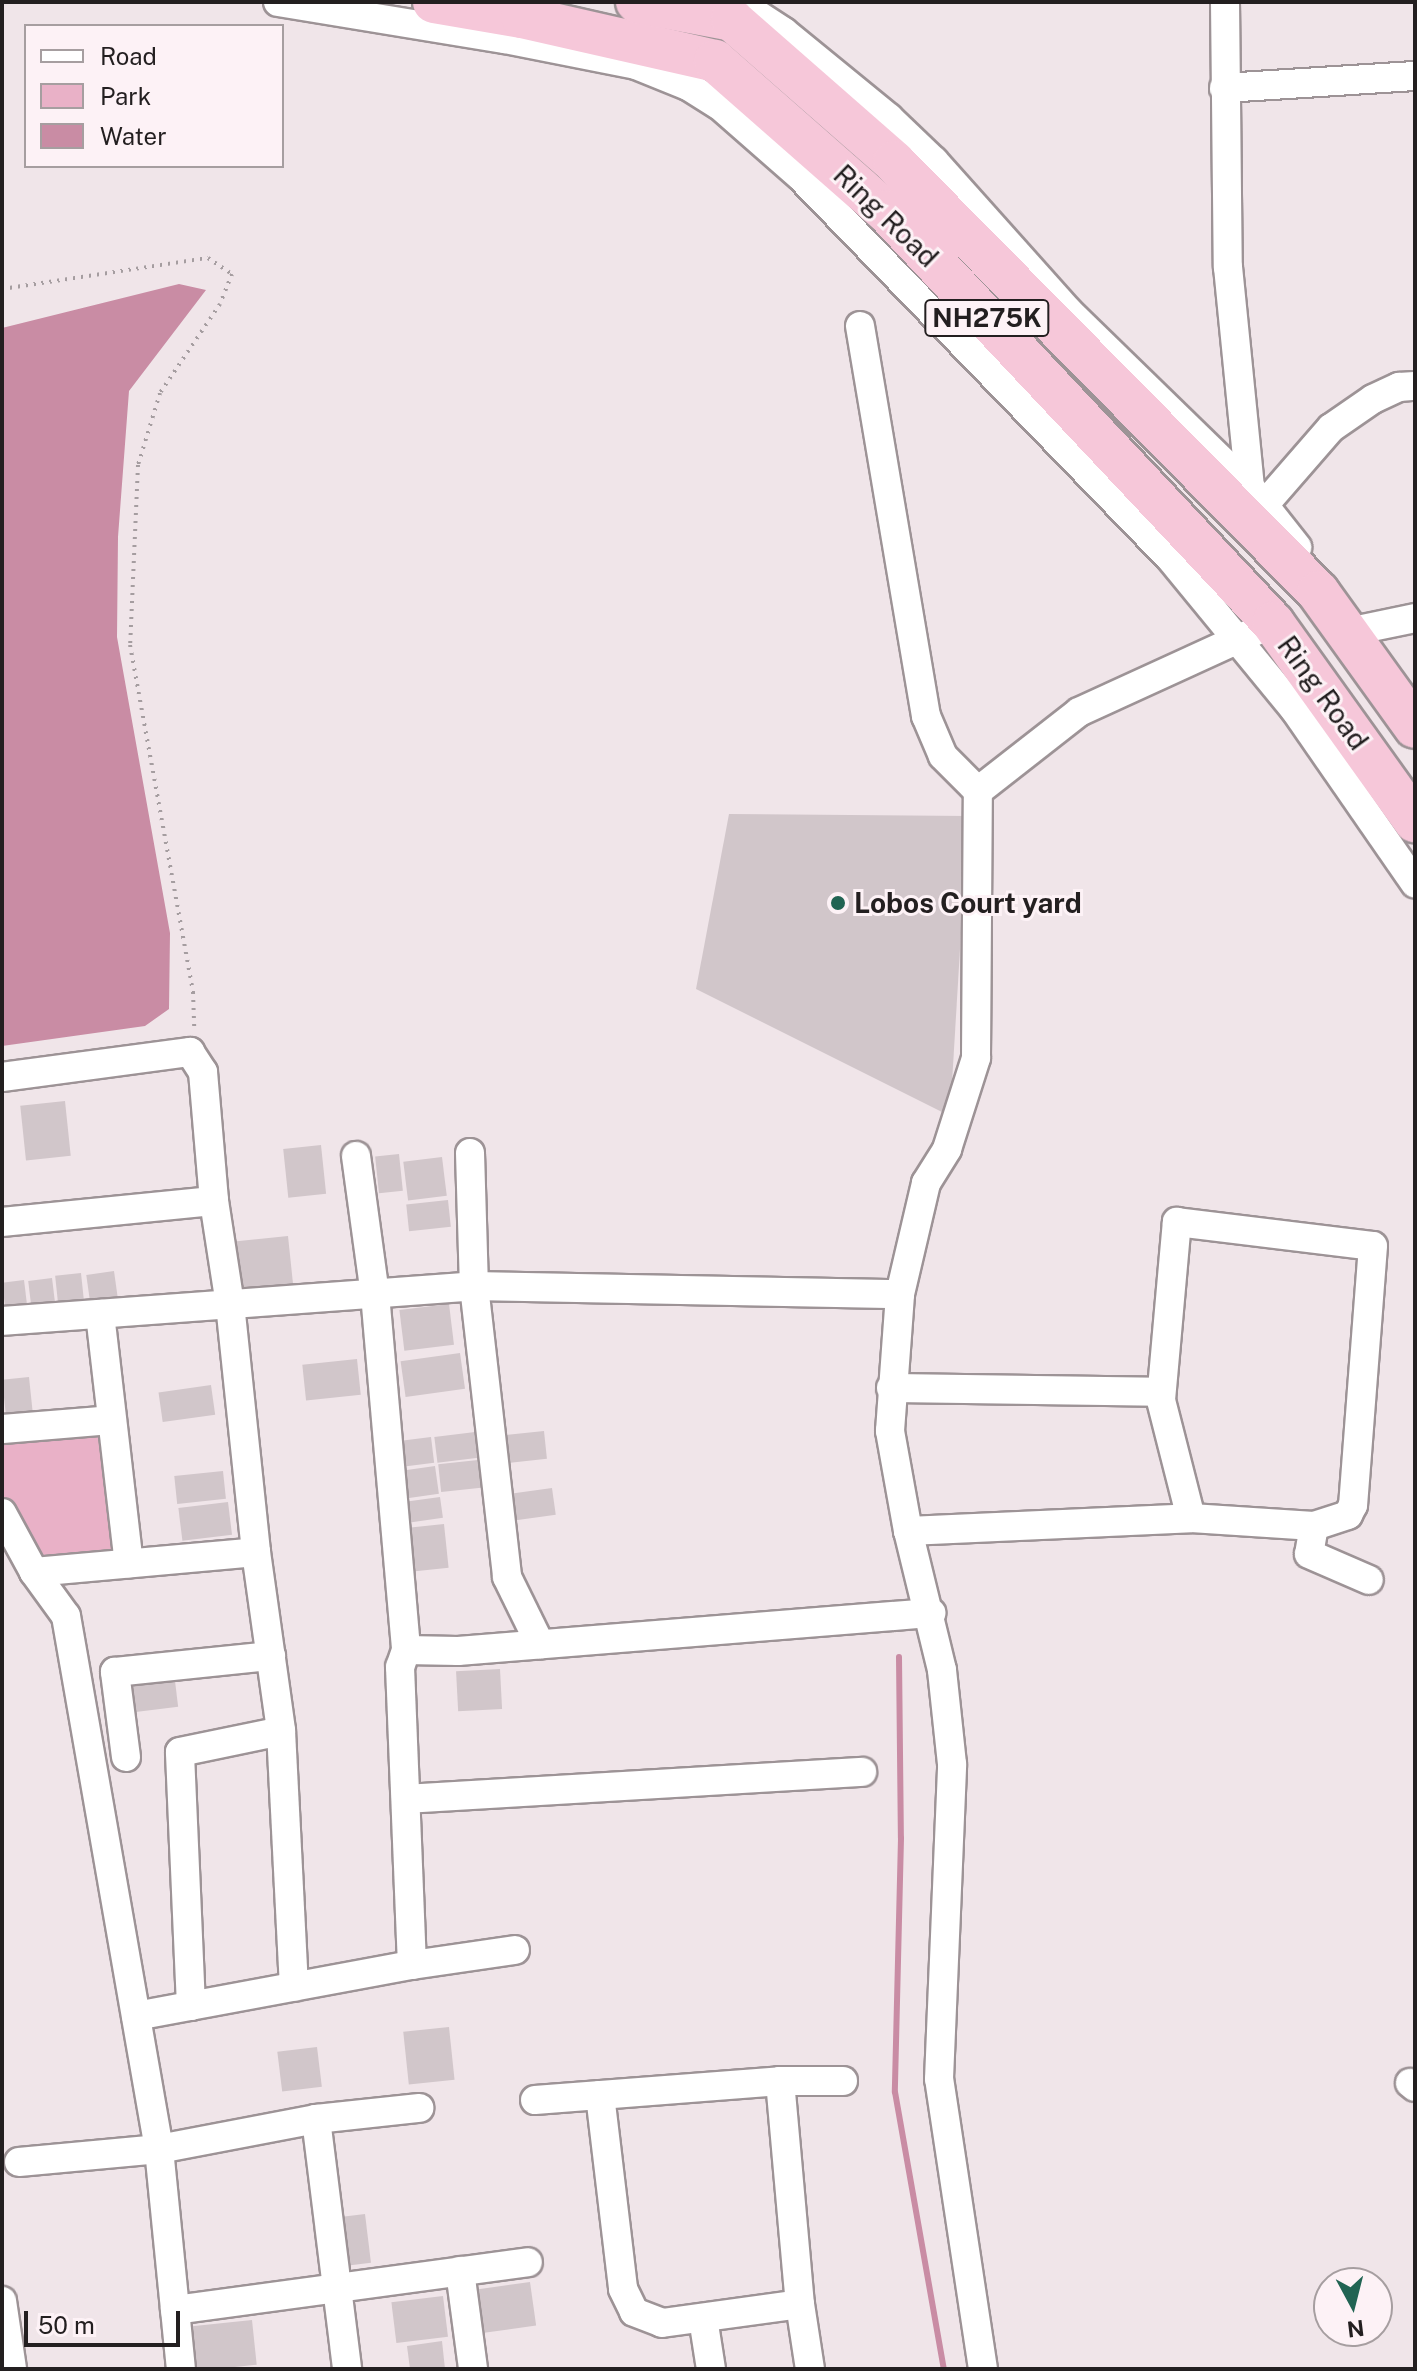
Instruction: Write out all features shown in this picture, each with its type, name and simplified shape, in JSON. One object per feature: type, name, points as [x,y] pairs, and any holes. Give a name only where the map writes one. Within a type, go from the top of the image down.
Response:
[{"type":"highway","name":"Ring Road","points":[[434,2],[522,17],[715,61],[886,211],[1219,566],[1256,631],[1415,821]]},
{"type":"highway","name":"Ring Road","points":[[637,2],[732,20],[905,153],[1257,512],[1415,727]]},
{"type":"street","points":[[278,2],[505,39],[636,65],[688,86],[719,105],[810,186],[1171,559],[1256,631],[1295,710],[1415,883]]},
{"type":"street","points":[[738,2],[784,32],[905,153]]},
{"type":"street","points":[[1225,2],[1228,267],[1257,512],[1362,629],[1415,700]]},
{"type":"street","points":[[1224,88],[1415,76]]},
{"type":"street","points":[[860,326],[926,716],[943,756],[978,791],[976,1058],[947,1149],[926,1183],[900,1294],[890,1431],[908,1531],[931,1613],[942,1670],[952,1764],[939,2079],[983,2369]]},
{"type":"street","points":[[1219,566],[1257,512],[1331,428],[1373,399],[1399,387],[1415,386]]},
{"type":"street","points":[[1362,629],[1415,618]]},
{"type":"street","points":[[978,791],[1079,712],[1256,631]]},
{"type":"street","points":[[2,1077],[190,1052],[203,1072],[214,1201],[230,1304],[256,1552],[281,1731],[294,1987]]},
{"type":"street","points":[[470,1153],[474,1286],[507,1577],[540,1644]]},
{"type":"street","points":[[356,1156],[375,1294],[406,1650],[400,1667],[412,1965]]},
{"type":"street","points":[[2,1222],[214,1201]]},
{"type":"street","points":[[908,1531],[1191,1518],[1314,1526],[1348,1515],[1353,1505],[1373,1246],[1177,1222],[1161,1392],[1191,1518]]},
{"type":"street","points":[[2,1321],[474,1286],[900,1294]]},
{"type":"street","points":[[100,1314],[129,1563]]},
{"type":"street","points":[[891,1388],[1161,1392]]},
{"type":"street","points":[[2,1429],[112,1420]]},
{"type":"street","points":[[2,1513],[34,1572],[66,1616],[159,2149],[181,2369]]},
{"type":"street","points":[[1314,1526],[1309,1554],[1369,1580]]},
{"type":"street","points":[[34,1572],[256,1552]]},
{"type":"street","points":[[406,1650],[458,1651],[931,1613]]},
{"type":"street","points":[[126,1757],[115,1672],[271,1656]]},
{"type":"street","points":[[191,2006],[180,1752],[281,1731]]},
{"type":"street","points":[[406,1799],[862,1772]]},
{"type":"street","points":[[136,2016],[412,1965],[515,1950]]},
{"type":"street","points":[[535,2100],[780,2081],[843,2081]]},
{"type":"street","points":[[780,2081],[800,2304],[810,2369]]},
{"type":"street","points":[[600,2095],[623,2289],[634,2312],[662,2323],[800,2304]]},
{"type":"street","points":[[19,2162],[159,2149],[316,2119],[419,2108]]},
{"type":"street","points":[[316,2119],[347,2369]]},
{"type":"street","points":[[175,2310],[528,2262]]},
{"type":"street","points":[[460,2271],[473,2369]]},
{"type":"street","points":[[2,2301],[4,2335],[12,2369]]},
{"type":"street","points":[[703,2318],[711,2369]]},
{"type":"path","points":[[2,289],[208,258],[232,274],[220,304],[160,393],[138,465],[130,645],[193,992],[196,1026],[190,1052]]},
{"type":"green space","points":[[105,1428],[122,1553],[35,1561],[2,1502],[2,1437]]},
{"type":"water","points":[[179,284],[206,290],[129,391],[118,537],[117,637],[170,933],[169,1009],[145,1026],[2,1046],[2,328]]},
{"type":"building","name":"Lobos Court yard","points":[[729,814],[968,816],[950,1116],[696,989]]},
{"type":"building","points":[[65,1101],[71,1156],[26,1160],[20,1106]]},
{"type":"building","points":[[321,1145],[326,1194],[288,1198],[283,1149]]},
{"type":"building","points":[[399,1154],[403,1191],[379,1193],[375,1157]]},
{"type":"building","points":[[442,1157],[447,1196],[408,1200],[403,1162]]},
{"type":"building","points":[[448,1200],[451,1227],[409,1231],[406,1204]]},
{"type":"building","points":[[288,1236],[294,1290],[238,1296],[232,1242]]},
{"type":"building","points":[[114,1271],[119,1306],[91,1310],[86,1275]]},
{"type":"building","points":[[81,1273],[85,1311],[59,1314],[55,1276]]},
{"type":"building","points":[[52,1278],[56,1311],[32,1314],[28,1281]]},
{"type":"building","points":[[24,1280],[28,1313],[6,1315],[2,1283]]},
{"type":"building","points":[[449,1304],[454,1345],[404,1351],[399,1310]]},
{"type":"building","points":[[460,1353],[465,1389],[406,1397],[401,1361]]},
{"type":"building","points":[[357,1359],[361,1395],[306,1401],[302,1365]]},
{"type":"building","points":[[29,1377],[33,1416],[6,1419],[2,1380]]},
{"type":"building","points":[[211,1385],[215,1415],[163,1422],[159,1392]]},
{"type":"building","points":[[544,1431],[547,1459],[504,1463],[501,1435]]},
{"type":"building","points":[[475,1432],[478,1458],[437,1463],[434,1437]]},
{"type":"building","points":[[431,1437],[434,1463],[396,1467],[393,1442]]},
{"type":"building","points":[[478,1460],[481,1488],[441,1492],[438,1464]]},
{"type":"building","points":[[435,1466],[439,1494],[400,1499],[396,1471]]},
{"type":"building","points":[[223,1471],[226,1499],[177,1504],[174,1476]]},
{"type":"building","points":[[552,1488],[556,1515],[514,1521],[510,1494]]},
{"type":"building","points":[[440,1497],[443,1518],[408,1523],[405,1502]]},
{"type":"building","points":[[228,1502],[232,1535],[182,1541],[178,1508]]},
{"type":"building","points":[[444,1524],[449,1568],[406,1572],[401,1528]]},
{"type":"building","points":[[500,1669],[502,1709],[458,1711],[456,1671]]},
{"type":"building","points":[[175,1681],[178,1707],[128,1713],[124,1687]]},
{"type":"building","points":[[449,2027],[455,2080],[409,2085],[403,2032]]},
{"type":"building","points":[[317,2047],[322,2087],[282,2092],[277,2052]]},
{"type":"building","points":[[365,2214],[371,2263],[338,2267],[332,2218]]},
{"type":"building","points":[[530,2282],[536,2326],[481,2333],[475,2290]]},
{"type":"building","points":[[443,2296],[448,2337],[396,2343],[391,2302]]},
{"type":"building","points":[[252,2320],[257,2365],[192,2369],[187,2327]]},
{"type":"building","points":[[442,2341],[445,2369],[410,2369],[407,2346]]},
{"type":"waterway","points":[[899,1657],[901,1838],[895,2092],[944,2369]]},
{"type":"place","name":"Lobos Court yard","points":[[838,903]]}]
